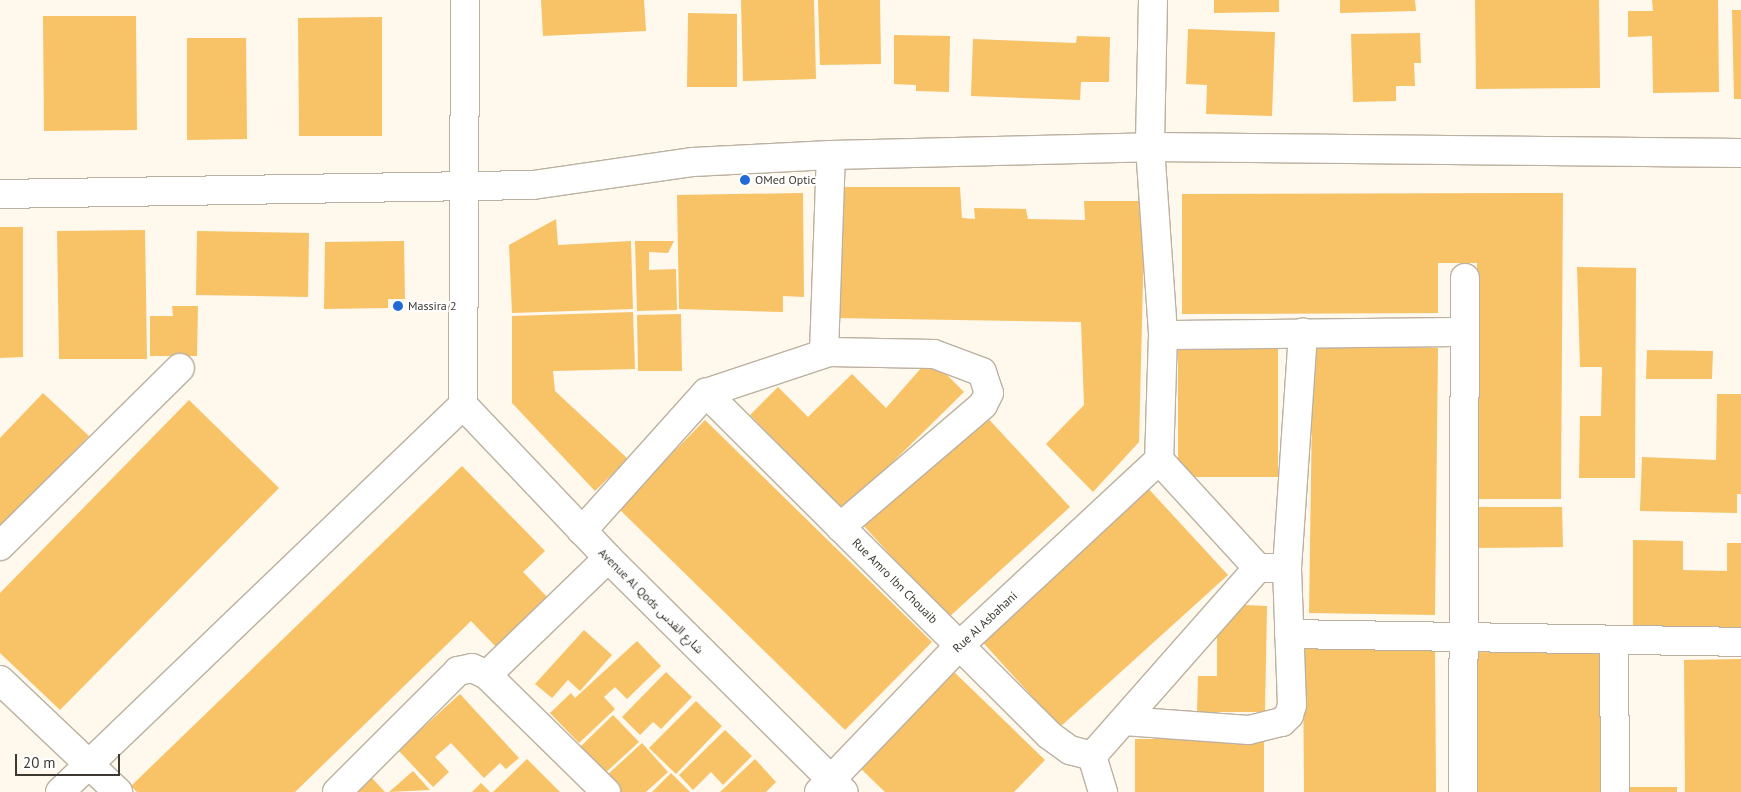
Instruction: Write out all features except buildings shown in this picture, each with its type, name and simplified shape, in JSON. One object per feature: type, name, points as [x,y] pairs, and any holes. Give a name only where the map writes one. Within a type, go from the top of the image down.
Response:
[{"type":"street","points":[[60,792],[88,761],[463,405],[466,188],[464,0]]},
{"type":"street","points":[[1153,0],[1150,147],[1163,335],[1159,460],[1258,568],[1287,568]]},
{"type":"street","points":[[0,194],[466,188],[533,185],[693,162],[831,154],[1150,147],[1741,153]]},
{"type":"street","points":[[824,353],[831,154]]},
{"type":"street","points":[[1463,792],[1464,278]]},
{"type":"street","points":[[1163,335],[1464,332]]},
{"type":"street","points":[[1124,721],[1249,730],[1282,722],[1292,705],[1287,568],[1303,333]]},
{"type":"street","points":[[582,531],[706,393],[824,353],[934,354],[982,372],[988,382],[983,405],[840,527]]},
{"type":"street","points":[[0,546],[180,368]]},
{"type":"street","name":"Rue Amro Ibn Chouaib","points":[[706,393],[1049,735],[1070,750],[1092,756]]},
{"type":"street","name":"Avenue Al Qods شارع القدس","points":[[463,405],[831,788]]},
{"type":"street","name":"Rue Al Asbahani","points":[[831,788],[960,645],[1159,460]]},
{"type":"street","points":[[487,675],[608,558]]},
{"type":"street","points":[[1103,792],[1092,756],[1258,568]]},
{"type":"street","points":[[1289,634],[1462,640],[1741,642]]},
{"type":"street","points":[[1614,642],[1615,792]]},
{"type":"street","points":[[337,792],[458,671],[472,668],[487,675],[606,792]]},
{"type":"street","points":[[0,680],[88,761],[118,792]]},
{"type":"place","name":"OMed Optic","points":[[745,180]]},
{"type":"place","name":"Massira 2","points":[[398,306]]}]
